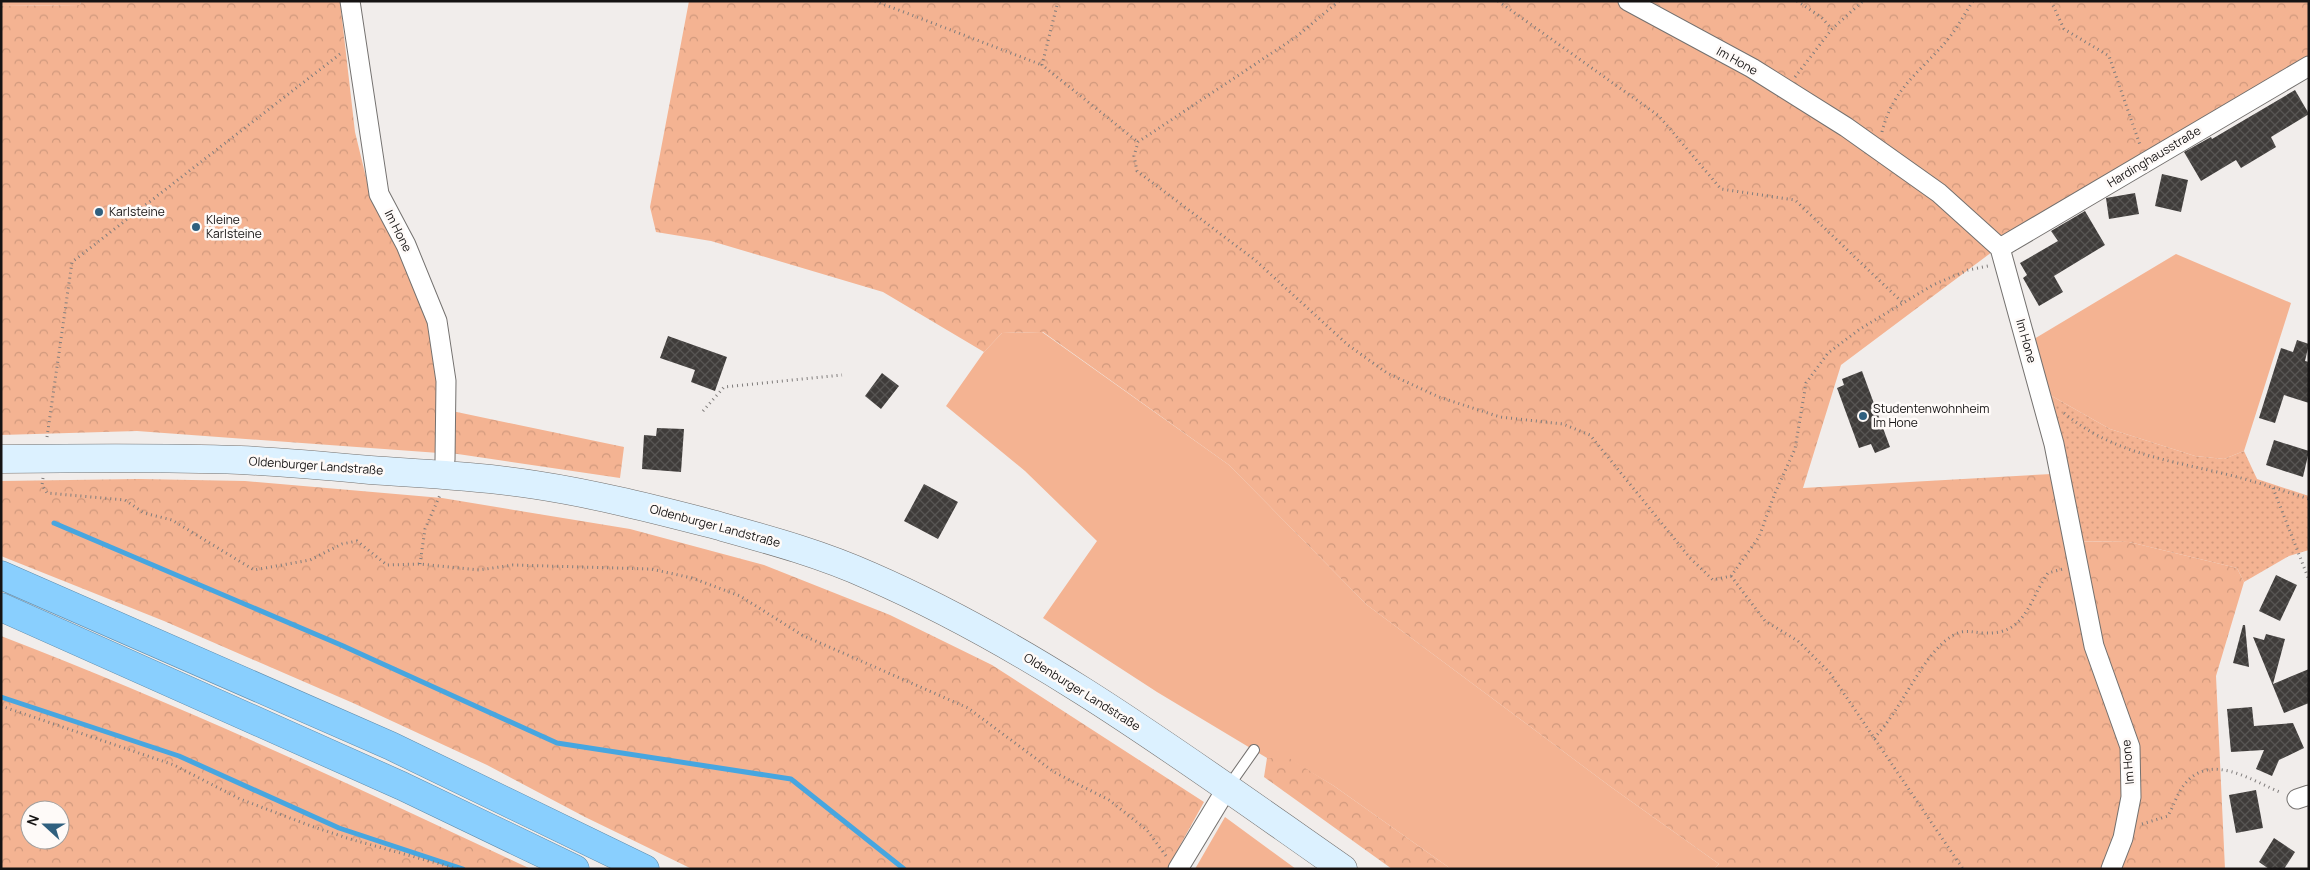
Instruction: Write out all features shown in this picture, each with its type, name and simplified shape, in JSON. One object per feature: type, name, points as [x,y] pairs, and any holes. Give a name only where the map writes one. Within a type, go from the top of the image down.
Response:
[{"type":"highway","points":[[1,575],[391,746],[645,869]]},
{"type":"highway","points":[[1,607],[262,722],[575,869]]},
{"type":"street","name":"Im Hone","points":[[350,1],[379,194],[406,245],[437,321],[446,381],[444,467]]},
{"type":"street","name":"Im Hone","points":[[1628,1],[1752,68],[1878,150],[1939,193],[2002,256],[2043,399],[2094,646],[2130,747],[2131,797],[2124,830],[2111,869]]},
{"type":"street","name":"Hardinghausstraße","points":[[2002,256],[2145,162],[2309,66]]},
{"type":"street","name":"Oldenburger Landstraße","points":[[1,459],[136,458],[444,467],[636,504],[821,556],[932,605],[1010,647],[1117,713],[1343,869]]},
{"type":"street","points":[[1174,865],[1227,788]]},
{"type":"lane","points":[[1227,788],[1254,750]]},
{"type":"path","points":[[874,1],[1042,65],[1138,142]]},
{"type":"path","points":[[1042,65],[1058,1]]},
{"type":"path","points":[[1339,1],[1296,37],[1138,142],[1134,156],[1137,171],[1255,260],[1348,345],[1387,373],[1439,397],[1500,417],[1563,424],[1590,435],[1690,558],[1713,580],[1731,576],[1759,537],[1774,493],[1795,449],[1806,383],[1828,353],[1860,329],[1933,285],[2002,256]]},
{"type":"path","points":[[1498,1],[1659,116],[1720,189],[1795,200],[1903,303]]},
{"type":"path","points":[[1797,1],[1821,17],[1832,29]]},
{"type":"path","points":[[1786,89],[1832,29],[1863,1]]},
{"type":"path","points":[[1878,150],[1886,117],[1907,81],[1950,37],[1972,1]]},
{"type":"path","points":[[2051,1],[2064,29],[2109,56],[2145,162]]},
{"type":"path","points":[[46,442],[72,262],[356,42]]},
{"type":"path","points":[[703,411],[724,386],[842,374]]},
{"type":"path","points":[[2043,399],[2100,439],[2186,467],[2217,472],[2309,499]]},
{"type":"path","points":[[420,564],[425,529],[442,489],[444,467]]},
{"type":"path","points":[[44,471],[42,485],[47,493],[126,500],[144,513],[172,520],[254,570],[310,560],[342,544],[357,541],[387,565],[420,564],[479,570],[513,565],[651,570],[692,578],[740,596],[802,635],[968,708],[1054,772],[1109,800],[1147,830],[1174,865]]},
{"type":"path","points":[[2273,488],[2309,580]]},
{"type":"path","points":[[1874,738],[1892,718],[1935,651],[1953,635],[1969,630],[1996,633],[2010,630],[2019,623],[2036,590],[2048,572],[2078,565]]},
{"type":"path","points":[[1731,576],[1765,621],[1798,641],[1830,673],[1963,869]]},
{"type":"path","points":[[1,706],[174,765],[240,799],[311,826],[350,839],[458,869]]},
{"type":"path","points":[[2124,830],[2168,816],[2185,784],[2207,768],[2224,769],[2303,797]]},
{"type":"green space","points":[[1,1],[81,1],[80,5],[1,6]]},
{"type":"green space","points":[[81,1],[340,1],[355,132],[371,198],[401,248],[433,323],[442,380],[439,453],[137,431],[1,435],[1,6],[80,5]]},
{"type":"green space","points":[[689,1],[2309,1],[2309,66],[1996,249],[1841,365],[1803,488],[2052,474],[2064,541],[2129,542],[2237,568],[2244,582],[2216,676],[2225,869],[1714,869],[1719,864],[1611,787],[1367,605],[1229,465],[1043,332],[1002,333],[984,352],[883,292],[711,241],[656,232],[650,207]]},
{"type":"green space","points":[[2176,254],[2291,303],[2244,451],[2224,459],[2195,456],[2110,429],[2050,395],[2034,339]]},
{"type":"green space","points":[[1042,332],[1229,465],[1367,605],[1611,787],[1719,864],[1714,869],[1451,869],[1334,786],[1289,759],[1267,758],[1157,692],[1043,618],[1097,541],[1025,471],[946,406],[984,352],[1002,333]]},
{"type":"green space","points":[[2050,395],[2110,429],[2195,456],[2224,459],[2244,451],[2257,479],[2309,496],[2309,550],[2289,556],[2244,582],[2237,568],[2129,542],[2080,541]]},
{"type":"green space","points":[[452,411],[624,447],[620,478],[451,453]]},
{"type":"green space","points":[[139,479],[245,481],[442,498],[630,529],[764,565],[890,615],[992,665],[1204,802],[1167,869],[692,869],[585,817],[487,765],[353,703],[164,621],[1,556],[1,481]]},
{"type":"green space","points":[[1,636],[202,718],[531,869],[1,869]]},
{"type":"green space","points":[[1267,758],[1289,758],[1334,786],[1451,869],[1392,869],[1264,777]]},
{"type":"green space","points":[[1225,817],[1296,869],[1195,869]]},
{"type":"building","points":[[2295,90],[2309,114],[2271,137],[2276,147],[2241,168],[2236,160],[2201,181],[2184,152],[2211,137],[2212,139]]},
{"type":"building","points":[[2162,174],[2188,180],[2181,212],[2155,206]]},
{"type":"building","points":[[2135,193],[2139,214],[2109,219],[2106,198]]},
{"type":"building","points":[[2085,211],[2105,245],[2054,276],[2063,292],[2039,306],[2023,278],[2027,275],[2020,263],[2058,241],[2051,231]]},
{"type":"building","points":[[668,336],[727,357],[715,391],[691,382],[695,370],[660,358]]},
{"type":"building","points":[[2297,340],[2309,344],[2305,361],[2309,362],[2309,403],[2284,395],[2275,423],[2259,418],[2281,348],[2293,352]]},
{"type":"building","name":"Studentenwohnheim Im Hone","points":[[1862,371],[1890,447],[1875,453],[1871,444],[1859,448],[1837,388],[1844,385],[1842,379]]},
{"type":"building","points":[[882,373],[899,386],[881,409],[865,396]]},
{"type":"building","points":[[657,428],[684,429],[681,472],[642,469],[644,435],[656,436]]},
{"type":"building","points":[[2274,440],[2309,451],[2303,477],[2266,465]]},
{"type":"building","points":[[924,484],[958,502],[938,539],[904,521]]},
{"type":"building","points":[[2276,575],[2297,585],[2280,621],[2259,611]]},
{"type":"building","points":[[2243,625],[2245,625],[2249,667],[2233,663]]},
{"type":"building","points":[[2266,634],[2285,639],[2273,684],[2309,669],[2309,703],[2284,713],[2253,637],[2264,640]]},
{"type":"building","points":[[2252,707],[2254,726],[2293,723],[2304,748],[2279,760],[2272,776],[2256,769],[2264,750],[2231,752],[2227,709]]},
{"type":"building","points":[[2256,790],[2263,828],[2236,833],[2229,795]]},
{"type":"building","points":[[2274,838],[2295,852],[2284,869],[2269,869],[2259,862]]},
{"type":"waterway","points":[[54,523],[341,645],[557,743],[791,779],[904,869]]},
{"type":"waterway","points":[[1,697],[179,756],[339,828],[463,869]]},
{"type":"place","name":"Karlsteine","points":[[99,212]]},
{"type":"place","name":"Kleine Karlsteine","points":[[196,227]]},
{"type":"place","name":"Studentenwohnheim Im Hone","points":[[1863,416]]}]
